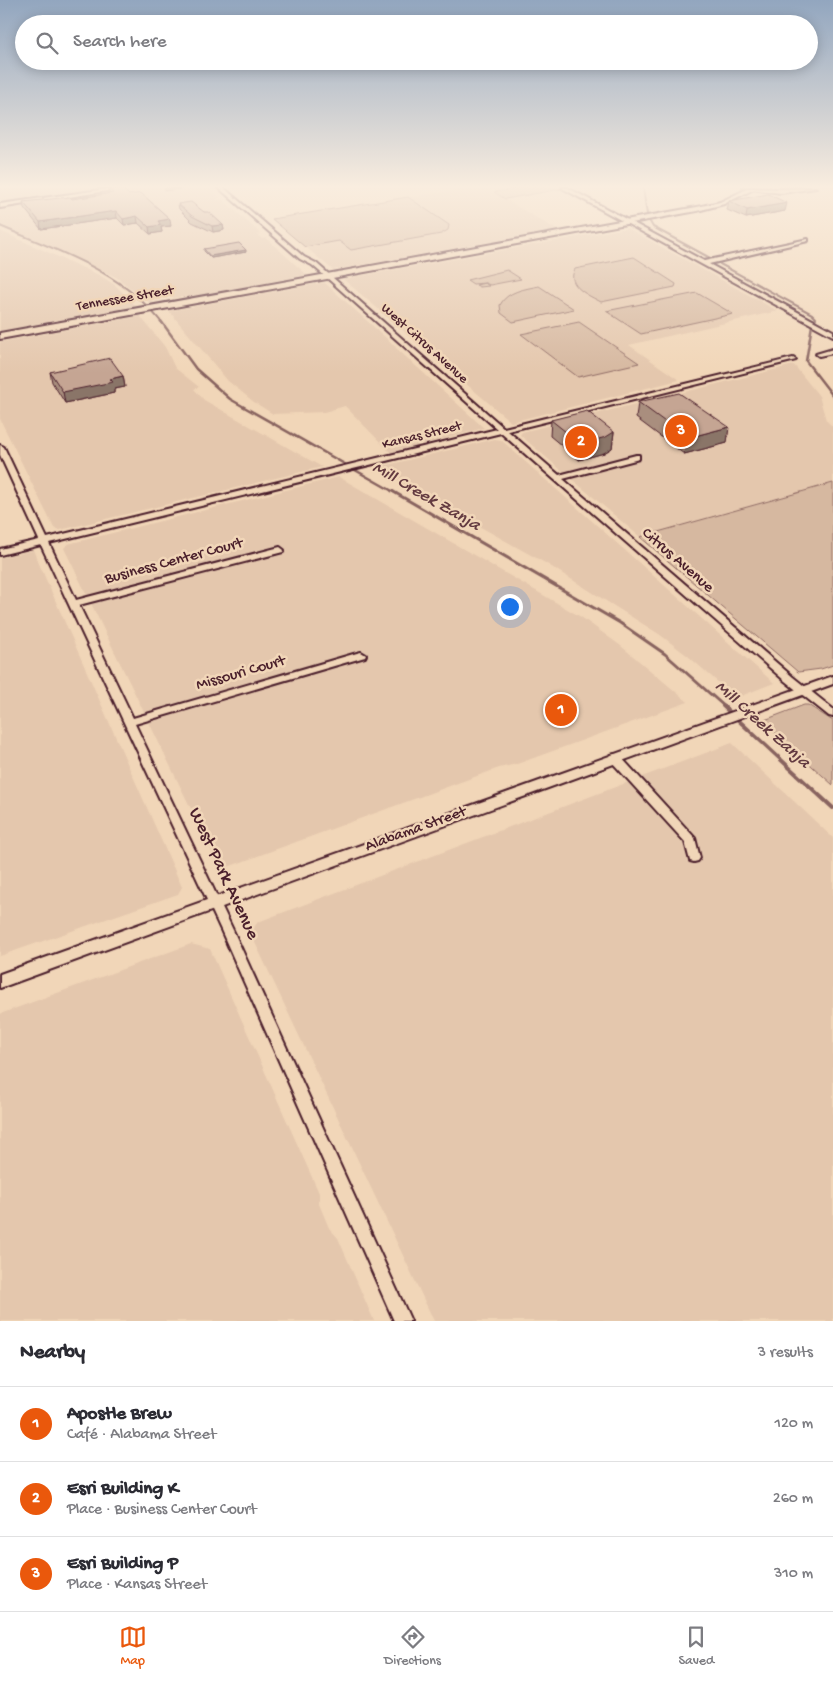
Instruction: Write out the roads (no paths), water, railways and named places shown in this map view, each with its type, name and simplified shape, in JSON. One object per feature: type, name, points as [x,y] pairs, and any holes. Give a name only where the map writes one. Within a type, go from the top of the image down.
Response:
[{"type":"main road","name":"Tennessee Street","points":[[0,336],[471,250]]},
{"type":"main road","name":"Alabama Street","points":[[0,981],[215,905],[833,680]]},
{"type":"street","points":[[292,250],[302,258],[314,264]]},
{"type":"street","points":[[301,250],[311,258],[314,264]]},
{"type":"street","points":[[678,250],[833,334]]},
{"type":"street","points":[[704,264],[765,250]]},
{"type":"street","name":"West Citrus Avenue","points":[[314,264],[503,430]]},
{"type":"street","points":[[819,354],[833,351]]},
{"type":"street","name":"Kansas Street","points":[[0,552],[793,360]]},
{"type":"street","name":"Citrus Avenue","points":[[503,430],[833,714]]},
{"type":"street","name":"West Park Avenue","points":[[0,447],[75,603],[286,1057],[403,1321]]},
{"type":"street","points":[[557,478],[636,457]]},
{"type":"street","name":"Business Center Court","points":[[75,603],[280,550]]},
{"type":"street","name":"Missouri Court","points":[[130,722],[361,655]]},
{"type":"street","points":[[615,758],[691,841],[694,858]]},
{"type":"waterway","name":"Mill Creek Zanja","points":[[56,250],[88,264],[128,289],[162,323]]},
{"type":"waterway","points":[[695,250],[712,259]]},
{"type":"waterway","points":[[720,264],[812,314],[816,318],[815,320]]},
{"type":"waterway","name":"Mill Creek Zanja","points":[[161,321],[196,369],[230,399],[394,492]]},
{"type":"waterway","points":[[812,325],[806,361],[833,396]]},
{"type":"waterway","name":"Mill Creek Zanja","points":[[392,491],[620,623],[665,654],[725,707]]},
{"type":"waterway","name":"Mill Creek Zanja","points":[[723,706],[833,808]]},
{"type":"place","name":"Esri Building P","points":[[681,431]]},
{"type":"place","name":"Esri Building K","points":[[581,442]]},
{"type":"place","name":"Apostle Brew","points":[[561,710]]}]
